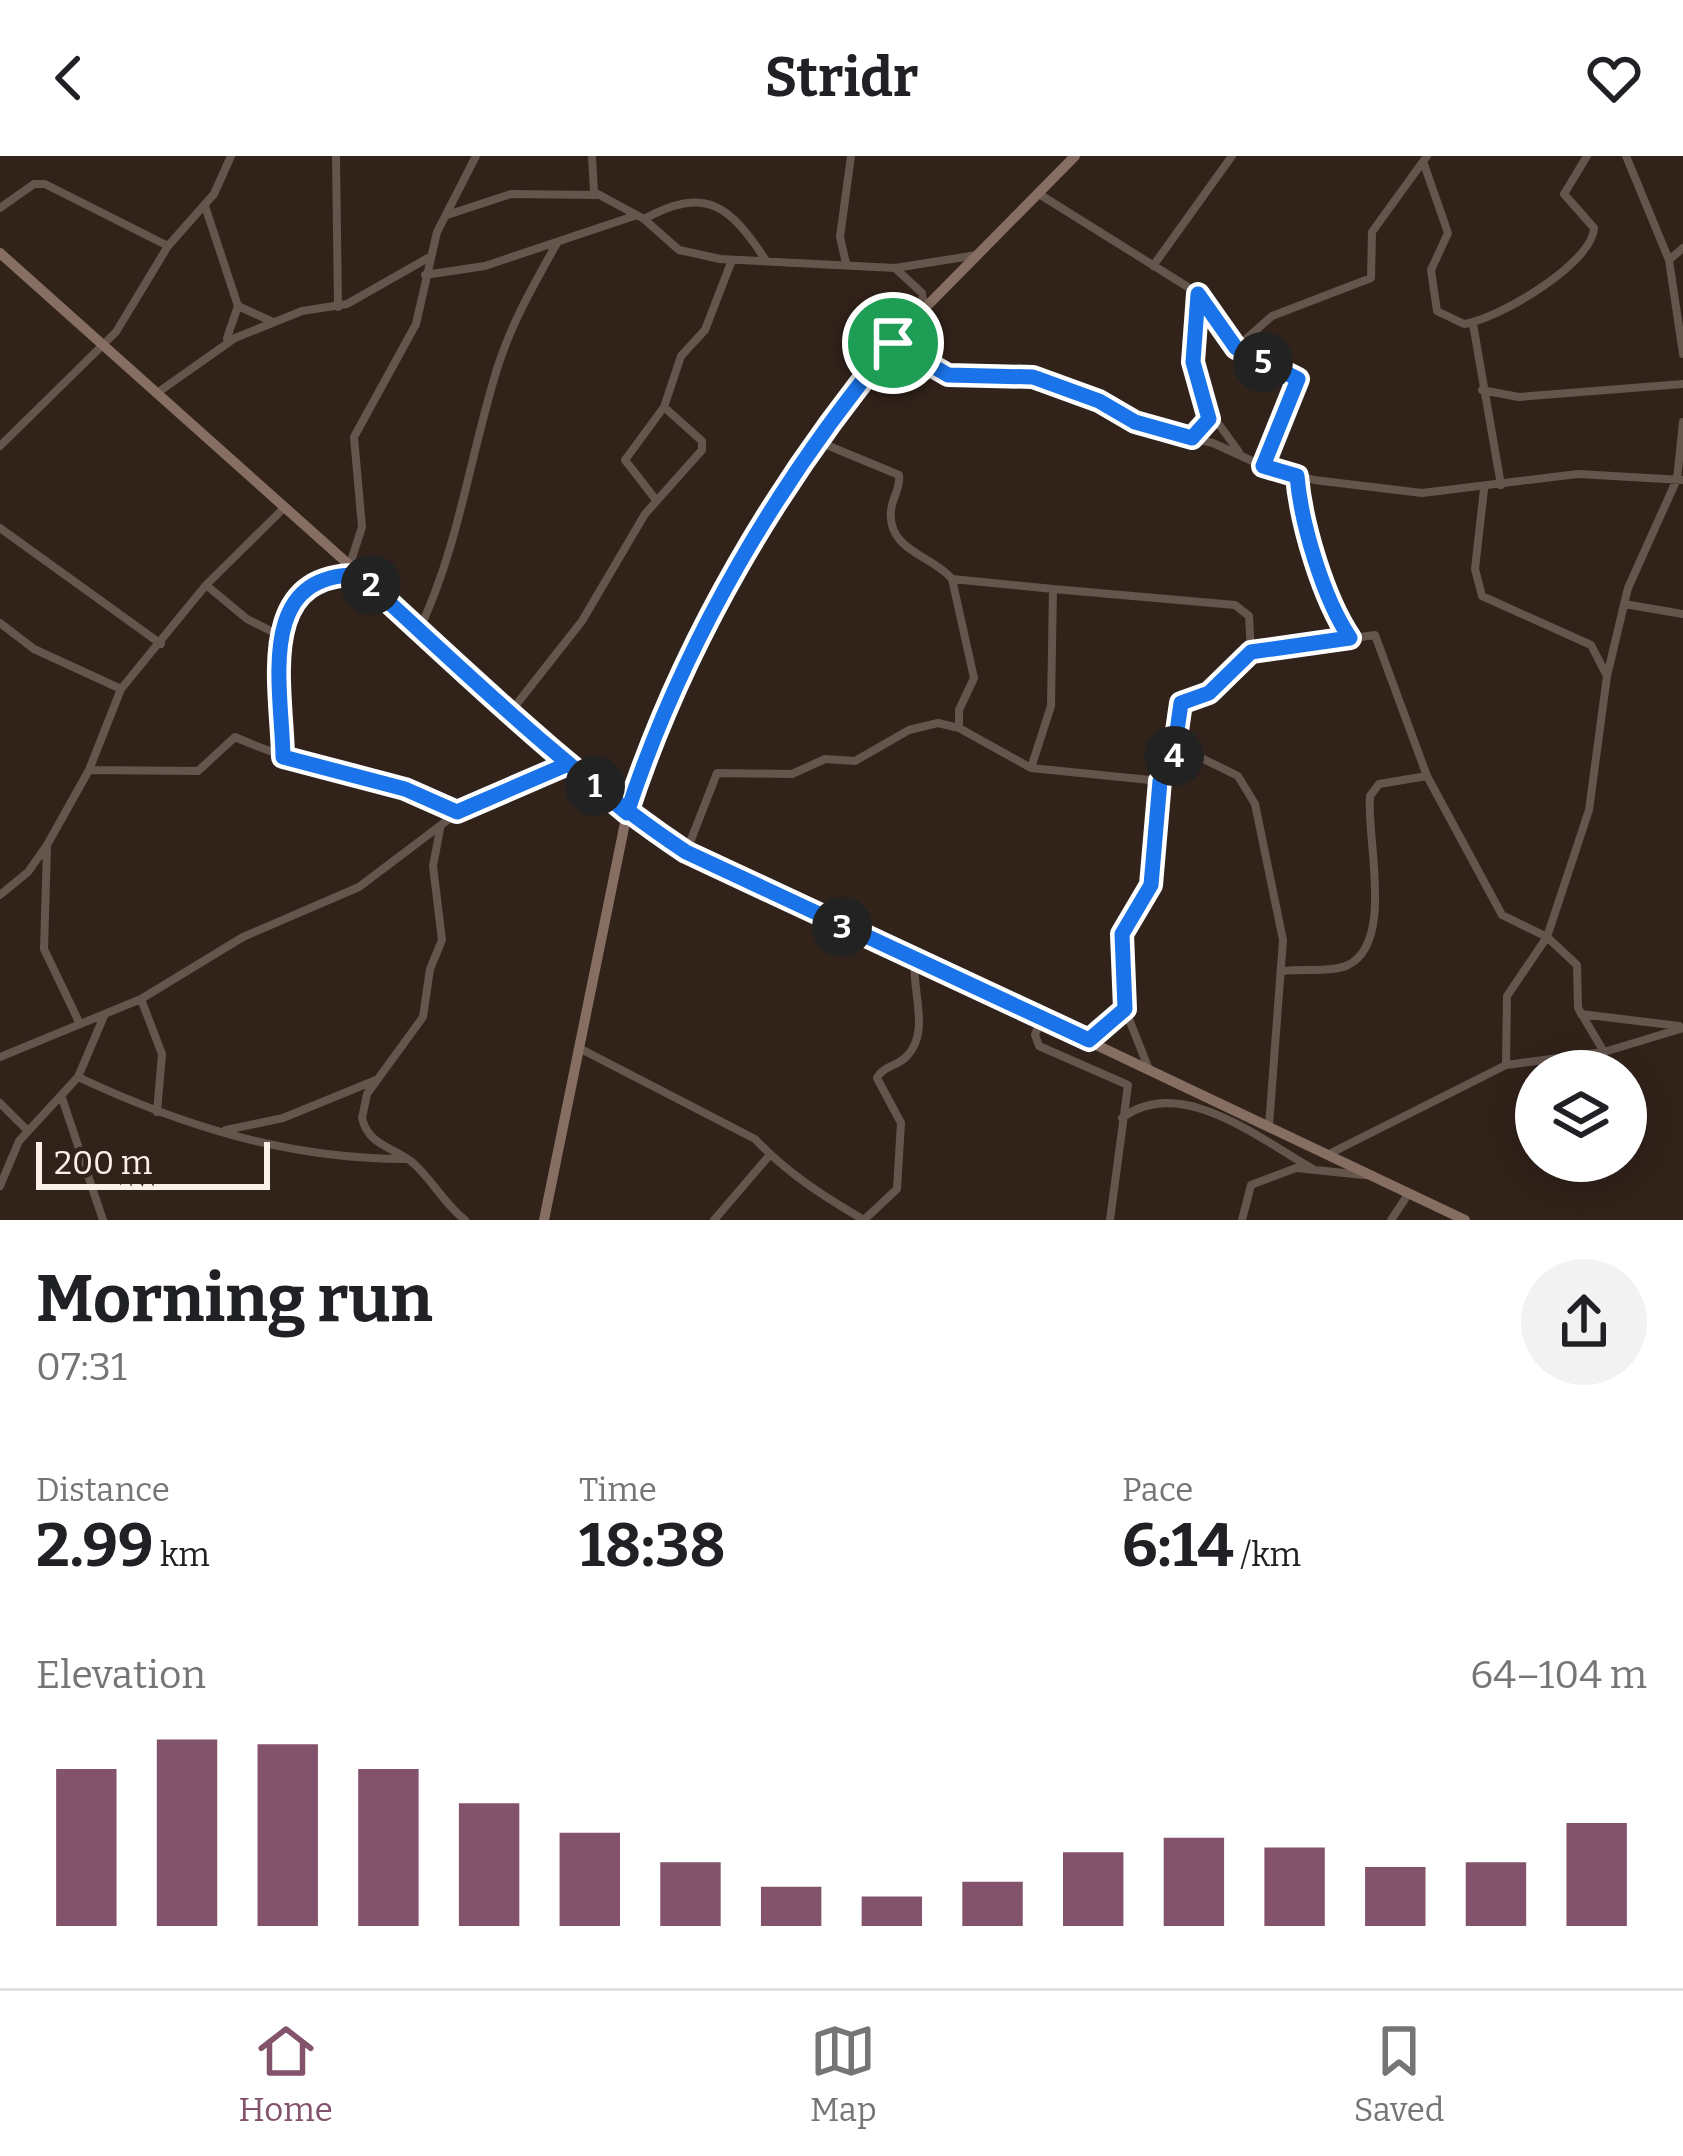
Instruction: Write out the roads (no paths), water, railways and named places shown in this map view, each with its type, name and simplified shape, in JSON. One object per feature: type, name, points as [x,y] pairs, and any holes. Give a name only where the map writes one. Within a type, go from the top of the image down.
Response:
[{"type":"street","points":[[0,446],[102,346],[168,246],[206,206],[231,156]]},
{"type":"street","points":[[336,156],[338,307]]},
{"type":"street","points":[[354,570],[362,527],[354,437],[416,324],[429,257],[476,156]]},
{"type":"street","points":[[592,156],[590,183],[598,195],[639,218],[679,250],[732,260],[896,268],[978,255]]},
{"type":"street","points":[[847,264],[840,237],[850,156]]},
{"type":"street","points":[[544,1220],[627,813],[683,661],[817,441],[893,343],[1076,156]]},
{"type":"street","points":[[1153,266],[1232,156]]},
{"type":"street","points":[[1426,160],[1448,233],[1431,270],[1438,311],[1452,322],[1473,324],[1513,305],[1590,247],[1594,228],[1564,194],[1588,156]]},
{"type":"street","points":[[1626,156],[1669,260],[1683,354]]},
{"type":"street","points":[[1236,348],[1272,316],[1371,278],[1372,232],[1426,160]]},
{"type":"street","points":[[2,209],[34,184],[45,184],[168,246]]},
{"type":"street","points":[[446,216],[511,194],[598,195]]},
{"type":"street","points":[[1039,194],[1198,294],[1236,348],[1298,379],[1263,466]]},
{"type":"street","points":[[425,275],[463,272],[687,204],[722,206],[738,218],[765,259]]},
{"type":"street","points":[[206,206],[238,306],[224,344]]},
{"type":"street","points":[[419,629],[450,559],[498,366],[518,313],[556,243]]},
{"type":"street","points":[[1669,260],[1683,248]]},
{"type":"street","points":[[0,254],[568,764],[627,813],[686,852],[1465,1220]]},
{"type":"street","points":[[157,393],[224,344],[275,322],[338,307],[429,257]]},
{"type":"street","points":[[656,500],[625,460],[664,407],[681,356],[705,330],[732,260]]},
{"type":"street","points":[[896,268],[922,293],[924,309]]},
{"type":"street","points":[[1198,294],[1193,362],[1209,410],[1239,452]]},
{"type":"street","points":[[238,306],[275,322]]},
{"type":"street","points":[[1473,324],[1501,485]]},
{"type":"street","points":[[893,343],[948,375],[1033,377],[1099,401],[1135,422],[1239,452],[1263,466],[1297,476],[1422,493],[1578,474],[1680,479]]},
{"type":"street","points":[[1482,390],[1519,397],[1683,384]]},
{"type":"street","points":[[511,712],[582,621],[615,558],[656,500],[704,446],[664,407]]},
{"type":"street","points":[[1192,438],[1205,426],[1209,410]]},
{"type":"street","points":[[1506,1065],[1507,996],[1547,938],[1589,810],[1607,676],[1624,604],[1680,479],[1683,422]]},
{"type":"street","points":[[817,441],[899,475],[890,512],[898,535],[915,556],[943,567],[952,579],[974,678],[959,710],[959,728]]},
{"type":"street","points":[[1297,476],[1300,510],[1333,609],[1350,638]]},
{"type":"street","points":[[1484,489],[1475,569],[1482,596],[1592,645],[1607,676]]},
{"type":"street","points":[[0,896],[28,872],[47,845],[89,770],[121,689],[206,585],[285,507]]},
{"type":"street","points":[[0,528],[161,644]]},
{"type":"street","points":[[283,757],[278,678],[281,635],[303,591],[354,570]]},
{"type":"street","points":[[952,579],[1235,605],[1249,616],[1251,652]]},
{"type":"street","points":[[206,585],[247,619],[281,635]]},
{"type":"street","points":[[1031,768],[1051,706],[1053,589]]},
{"type":"street","points":[[1624,604],[1683,614]]},
{"type":"street","points":[[0,622],[34,649],[121,689]]},
{"type":"street","points":[[686,852],[717,772],[792,774],[825,760],[855,761],[927,724],[959,728],[1031,768],[1160,781],[1169,775],[1177,746],[1181,703],[1209,693],[1251,652],[1371,634],[1381,643],[1427,776],[1502,915],[1547,938],[1577,965],[1580,1014],[1603,1050]]},
{"type":"street","points":[[89,770],[198,771],[233,737],[283,757],[405,789],[457,812]]},
{"type":"street","points":[[1177,746],[1238,776],[1249,790],[1283,940],[1271,1044],[1269,1126]]},
{"type":"street","points":[[0,1057],[141,999],[243,937],[359,887],[457,812],[568,764]]},
{"type":"street","points":[[1282,971],[1340,967],[1354,960],[1376,913],[1370,796],[1379,784],[1427,776]]},
{"type":"street","points":[[1148,1067],[1125,1009],[1122,934],[1151,885],[1160,781]]},
{"type":"street","points":[[440,827],[433,866],[442,940],[430,969],[423,1017],[376,1080],[362,1108],[364,1129],[407,1159],[465,1220]]},
{"type":"street","points":[[47,845],[44,949],[80,1024]]},
{"type":"street","points":[[579,1048],[755,1139],[768,1157],[864,1220],[892,1196],[899,1180],[901,1123],[877,1078],[884,1068],[906,1057],[916,1037],[915,959]]},
{"type":"street","points":[[141,999],[162,1054],[157,1112]]},
{"type":"street","points":[[1089,1040],[1125,1009]]},
{"type":"street","points":[[0,1186],[4,1159],[78,1077],[104,1014]]},
{"type":"street","points":[[1580,1014],[1683,1027]]},
{"type":"street","points":[[1042,1019],[1035,1035],[1039,1046],[1126,1082],[1110,1220]]},
{"type":"street","points":[[1638,1020],[1640,1042]]},
{"type":"street","points":[[1611,1050],[1683,1027]]},
{"type":"street","points":[[1329,1154],[1515,1064]]},
{"type":"street","points":[[78,1077],[157,1112],[312,1155],[407,1159]]},
{"type":"street","points":[[218,1130],[283,1118],[376,1080]]},
{"type":"street","points":[[62,1098],[103,1220]]},
{"type":"street","points":[[1121,1119],[1152,1101],[1184,1103],[1316,1170]]},
{"type":"street","points":[[0,1103],[27,1130]]},
{"type":"street","points":[[715,1220],[768,1157]]},
{"type":"street","points":[[1242,1220],[1243,1203],[1255,1182],[1286,1169],[1376,1177]]},
{"type":"street","points":[[1391,1220],[1409,1193]]}]
